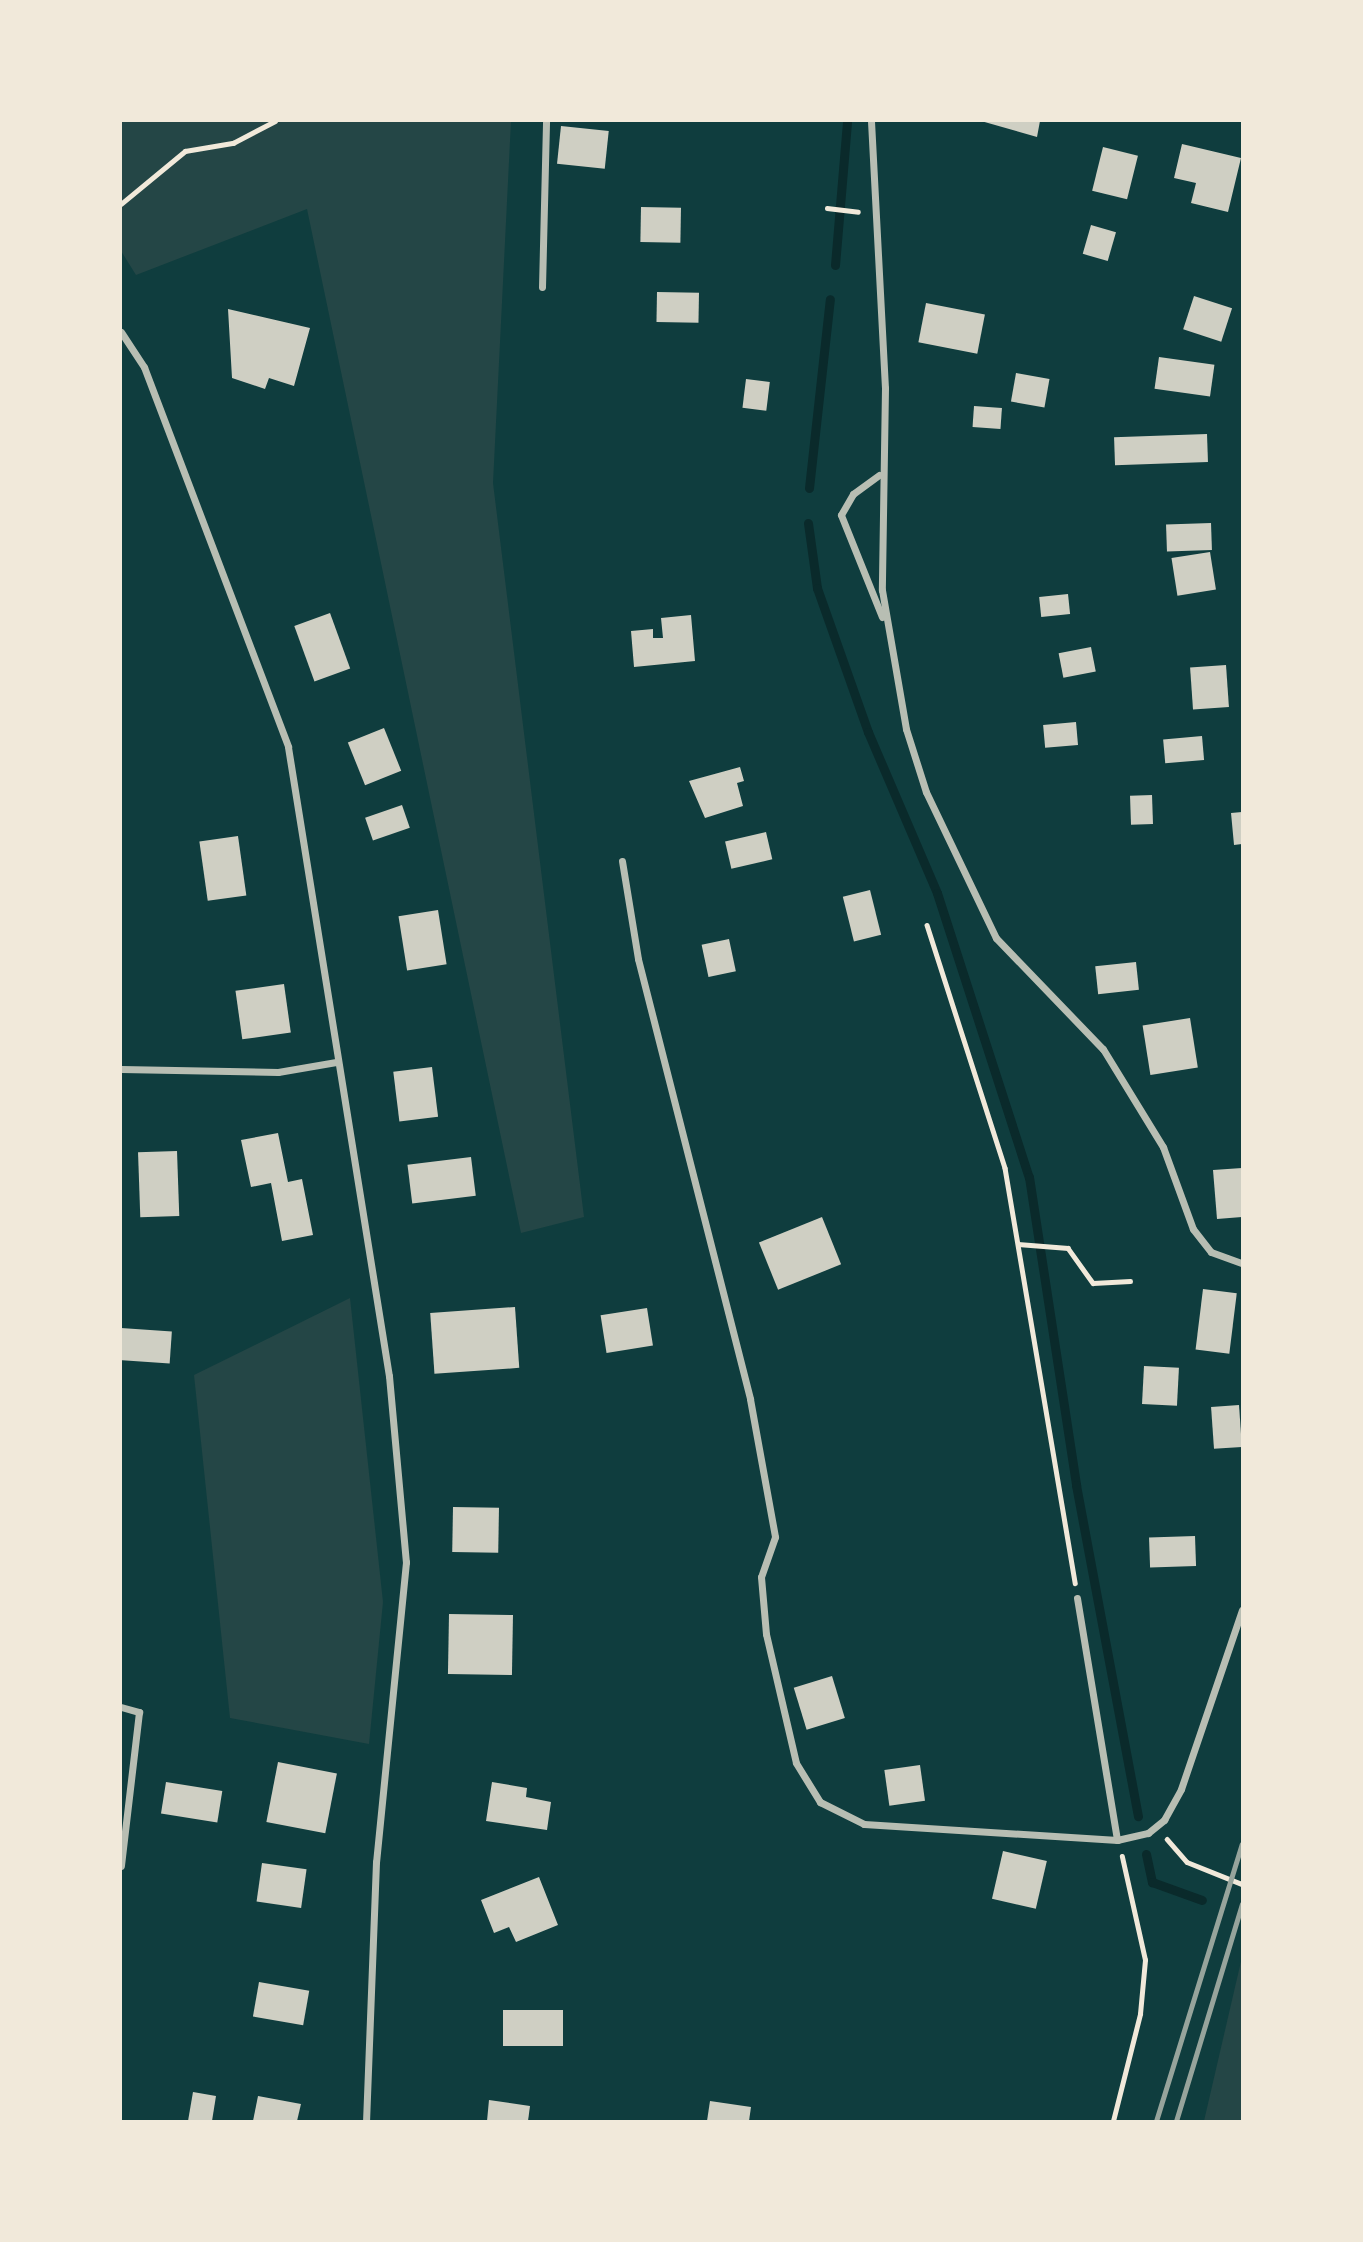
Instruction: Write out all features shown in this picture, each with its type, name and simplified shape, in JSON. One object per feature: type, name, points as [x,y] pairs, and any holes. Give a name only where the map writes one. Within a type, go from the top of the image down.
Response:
[{"type":"street","points":[[542,287],[546,121]]},
{"type":"street","points":[[871,121],[885,388],[879,475],[885,624]]},
{"type":"street","points":[[121,332],[144,367],[276,705],[304,828],[336,1062],[389,1376],[406,1562],[376,1863],[366,2121]]},
{"type":"street","points":[[879,475],[853,494],[841,515],[885,624],[926,792],[996,938],[1103,1049],[1157,1136],[1193,1229],[1211,1252],[1242,1263]]},
{"type":"street","points":[[622,860],[638,959],[750,1399],[775,1537],[761,1577],[766,1634],[796,1763],[820,1802],[864,1824],[1117,1840],[1156,1827],[1181,1789],[1242,1610]]},
{"type":"street","points":[[121,1069],[278,1072],[336,1062]]},
{"type":"street","points":[[1077,1598],[1117,1840]]},
{"type":"street","points":[[121,1707],[139,1712],[121,1866]]},
{"type":"path","points":[[121,204],[184,151],[233,143],[275,121]]},
{"type":"path","points":[[827,208],[856,211]]},
{"type":"path","points":[[927,925],[999,1144],[1077,1598]]},
{"type":"path","points":[[1018,1244],[1068,1248],[1093,1283],[1130,1281]]},
{"type":"path","points":[[1156,1827],[1187,1862],[1242,1884]]},
{"type":"path","points":[[1113,2121],[1140,2014],[1145,1961],[1117,1840]]},
{"type":"shaded area","points":[[121,121],[511,121],[493,483],[584,1217],[521,1233],[307,209],[136,275],[121,251]]},
{"type":"shaded area","points":[[350,1298],[383,1602],[369,1744],[230,1718],[194,1375]]},
{"type":"shaded area","points":[[1242,1957],[1242,2121],[1204,2121]]},
{"type":"building","points":[[981,121],[1040,121],[1037,137]]},
{"type":"building","points":[[561,126],[609,131],[605,169],[557,164]]},
{"type":"building","points":[[1182,144],[1241,158],[1228,212],[1191,203],[1196,183],[1174,178]]},
{"type":"building","points":[[1103,147],[1138,156],[1127,199],[1092,191]]},
{"type":"building","points":[[641,207],[681,208],[680,243],[640,242]]},
{"type":"building","points":[[1091,225],[1116,232],[1108,261],[1083,254]]},
{"type":"building","points":[[657,292],[699,293],[698,323],[656,322]]},
{"type":"building","points":[[1194,296],[1232,308],[1221,342],[1183,329]]},
{"type":"building","points":[[926,303],[985,314],[977,354],[918,342]]},
{"type":"building","points":[[228,309],[310,328],[294,386],[269,378],[265,389],[232,378]]},
{"type":"building","points":[[1159,357],[1214,365],[1210,396],[1155,389]]},
{"type":"building","points":[[1016,373],[1049,379],[1044,407],[1011,402]]},
{"type":"building","points":[[746,379],[770,382],[766,411],[742,408]]},
{"type":"building","points":[[974,406],[1002,408],[1000,429],[973,427]]},
{"type":"building","points":[[1207,434],[1208,462],[1115,465],[1114,437]]},
{"type":"building","points":[[1211,523],[1212,550],[1167,552],[1166,525]]},
{"type":"building","points":[[1210,552],[1216,590],[1177,596],[1171,558]]},
{"type":"building","points":[[1068,594],[1070,614],[1041,617],[1039,597]]},
{"type":"building","points":[[330,613],[350,668],[314,681],[294,626]]},
{"type":"building","points":[[691,615],[695,661],[634,667],[631,631],[653,629],[653,638],[663,638],[661,618]]},
{"type":"building","points":[[1091,647],[1096,672],[1063,678],[1059,653]]},
{"type":"building","points":[[1226,665],[1229,707],[1193,709],[1190,668]]},
{"type":"building","points":[[1076,722],[1078,745],[1045,748],[1043,725]]},
{"type":"building","points":[[384,728],[401,771],[365,785],[348,743]]},
{"type":"building","points":[[1202,736],[1204,760],[1165,763],[1163,739]]},
{"type":"building","points":[[740,767],[744,781],[737,783],[743,806],[705,818],[689,781]]},
{"type":"building","points":[[1152,795],[1153,824],[1131,825],[1130,796]]},
{"type":"building","points":[[402,805],[410,828],[373,840],[365,818]]},
{"type":"building","points":[[1242,812],[1242,844],[1234,845],[1231,813]]},
{"type":"building","points":[[766,832],[772,859],[731,869],[725,841]]},
{"type":"building","points":[[238,836],[246,895],[208,901],[199,841]]},
{"type":"building","points":[[870,890],[881,935],[854,941],[843,897]]},
{"type":"building","points":[[438,910],[447,964],[407,971],[398,916]]},
{"type":"building","points":[[729,939],[736,971],[708,977],[702,945]]},
{"type":"building","points":[[1136,962],[1139,990],[1098,994],[1095,966]]},
{"type":"building","points":[[284,984],[291,1033],[242,1039],[235,991]]},
{"type":"building","points":[[1190,1018],[1198,1067],[1150,1075],[1143,1026]]},
{"type":"building","points":[[432,1067],[438,1117],[399,1121],[393,1072]]},
{"type":"building","points":[[278,1133],[288,1182],[302,1179],[313,1235],[282,1241],[271,1183],[251,1187],[241,1140]]},
{"type":"building","points":[[177,1151],[179,1216],[140,1217],[138,1152]]},
{"type":"building","points":[[471,1157],[476,1196],[412,1204],[407,1165]]},
{"type":"building","points":[[1242,1168],[1242,1217],[1217,1219],[1213,1170]]},
{"type":"building","points":[[822,1217],[841,1264],[778,1290],[759,1242]]},
{"type":"building","points":[[1203,1289],[1237,1293],[1229,1354],[1196,1350]]},
{"type":"building","points":[[515,1307],[519,1368],[434,1374],[430,1313]]},
{"type":"building","points":[[647,1308],[653,1346],[607,1353],[601,1315]]},
{"type":"building","points":[[121,1328],[172,1332],[170,1363],[121,1360]]},
{"type":"building","points":[[1144,1366],[1179,1368],[1177,1406],[1142,1404]]},
{"type":"building","points":[[1239,1405],[1242,1447],[1214,1449],[1211,1407]]},
{"type":"building","points":[[453,1507],[499,1508],[498,1553],[452,1552]]},
{"type":"building","points":[[1195,1536],[1196,1566],[1150,1568],[1149,1538]]},
{"type":"building","points":[[449,1614],[513,1615],[512,1675],[448,1674]]},
{"type":"building","points":[[832,1676],[845,1718],[807,1730],[794,1688]]},
{"type":"building","points":[[278,1762],[337,1773],[325,1833],[266,1822]]},
{"type":"building","points":[[920,1765],[925,1801],[889,1806],[884,1770]]},
{"type":"building","points":[[166,1782],[222,1791],[217,1823],[161,1814]]},
{"type":"building","points":[[492,1782],[527,1788],[526,1797],[551,1802],[547,1830],[486,1821]]},
{"type":"building","points":[[1003,1851],[1047,1861],[1036,1909],[992,1899]]},
{"type":"building","points":[[262,1863],[307,1869],[301,1908],[257,1902]]},
{"type":"building","points":[[539,1877],[558,1925],[516,1942],[509,1927],[494,1933],[481,1900]]},
{"type":"building","points":[[259,1982],[309,1991],[303,2025],[253,2016]]},
{"type":"building","points":[[503,2010],[563,2010],[563,2046],[503,2046]]},
{"type":"building","points":[[193,2092],[216,2096],[212,2121],[188,2121]]},
{"type":"building","points":[[258,2096],[301,2104],[297,2121],[253,2121]]},
{"type":"building","points":[[489,2100],[530,2106],[528,2121],[487,2121]]},
{"type":"building","points":[[710,2101],[751,2107],[749,2121],[707,2121]]},
{"type":"waterway","points":[[835,265],[847,121]]},
{"type":"waterway","points":[[809,488],[830,299]]},
{"type":"waterway","points":[[808,523],[817,588],[868,732],[937,893],[1029,1177],[1076,1485],[1138,1816]]},
{"type":"waterway","points":[[1146,1854],[1152,1882],[1202,1900]]},
{"type":"railway","points":[[1156,2121],[1242,1844]]},
{"type":"railway","points":[[1176,2121],[1242,1904]]}]
